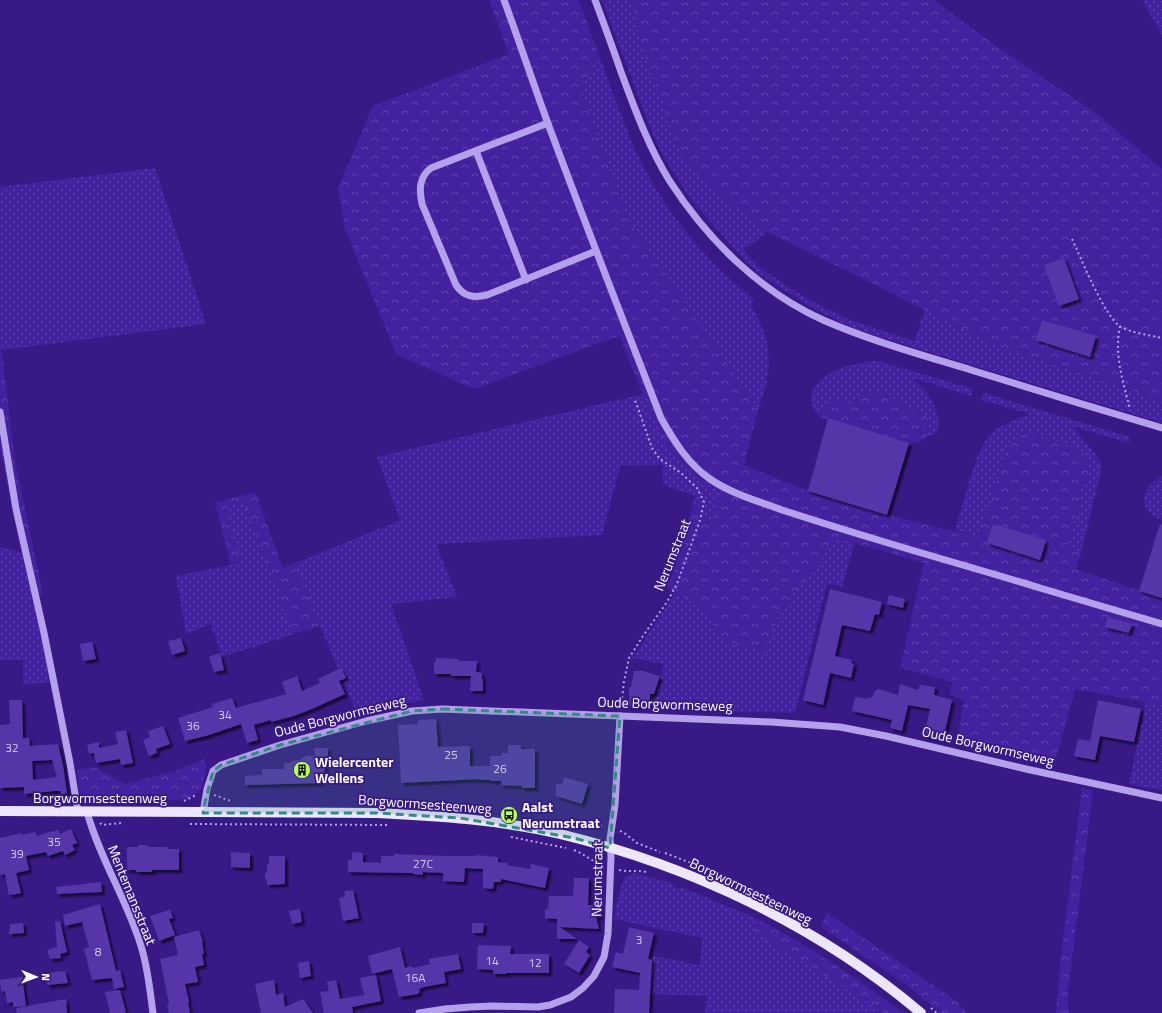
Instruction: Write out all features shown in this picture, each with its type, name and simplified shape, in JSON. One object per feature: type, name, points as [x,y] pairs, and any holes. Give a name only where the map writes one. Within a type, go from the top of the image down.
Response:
[{"type":"main road","name":"Borgwormsesteenweg","points":[[0,811],[377,813],[460,818],[560,834],[610,848],[717,886],[785,920],[817,939],[864,969],[921,1013]]},
{"type":"street","points":[[504,0],[596,251],[661,418],[670,435],[696,468],[722,486],[753,500],[812,520],[1162,624]]},
{"type":"street","points":[[595,0],[644,132],[662,168],[700,223],[742,267],[766,286],[789,301],[822,319],[858,334],[1162,428]]},
{"type":"street","points":[[548,123],[431,168],[427,171],[420,184],[422,204],[456,285],[466,295],[476,297],[487,295],[596,251]]},
{"type":"street","points":[[476,151],[526,280]]},
{"type":"street","name":"Mentemansstraat","points":[[0,412],[16,509],[44,633],[70,763],[82,812],[129,914],[141,946],[149,982],[153,1013]]},
{"type":"street","name":"Oude Borgwormseweg","points":[[203,812],[206,794],[213,770],[221,765],[280,745],[366,721],[412,711],[442,709],[771,722],[840,727],[1162,798]]},
{"type":"street","name":"Nerumstraat","points":[[419,1013],[470,1007],[538,1007],[550,1005],[571,997],[583,988],[594,976],[604,957],[608,934],[611,867],[610,839],[615,805],[620,716]]},
{"type":"path","points":[[1072,239],[1103,305],[1112,319],[1120,326],[1128,330],[1162,338]]},
{"type":"path","points":[[1120,326],[1117,338],[1118,352],[1121,373],[1132,419]]},
{"type":"path","name":"Nerumstraat","points":[[620,716],[624,682],[629,658],[642,636],[667,602],[677,584],[700,520],[704,502],[697,488],[681,473],[660,459],[652,448],[635,400]]},
{"type":"path","points":[[178,801],[185,801],[197,795],[206,794],[233,801]]},
{"type":"path","points":[[399,803],[421,803],[499,811]]},
{"type":"path","points":[[82,812],[102,825],[121,823]]},
{"type":"path","points":[[186,824],[396,826]]},
{"type":"path","points":[[569,825],[587,828],[599,826],[623,832],[637,843],[699,866],[757,893]]},
{"type":"path","points":[[507,836],[572,849],[582,853],[596,862],[626,872],[644,871],[651,873]]},
{"type":"path","points":[[931,1008],[936,1013]]},
{"type":"highlighted area","points":[[442,709],[620,716],[610,848],[574,838],[460,818],[377,813],[203,813],[213,771],[221,765],[280,745],[412,711]]},
{"type":"green space","points":[[489,0],[579,0],[599,55],[581,91],[628,219],[758,409],[744,465],[808,491],[887,515],[979,537],[1009,443],[1019,436],[1029,432],[1079,448],[1085,455],[1090,466],[1067,547],[1081,552],[1076,569],[1162,598],[1162,705],[1075,689],[1054,766],[956,744],[964,700],[950,694],[952,682],[900,668],[924,563],[837,538],[782,609],[764,651],[726,643],[716,631],[704,610],[666,587],[674,571],[693,504],[702,508],[705,517],[712,520],[720,493],[691,470],[662,438],[619,336],[474,389],[396,354],[345,229],[338,188],[373,106],[509,54]]},
{"type":"green space","points":[[602,0],[632,0],[676,144],[698,177],[767,232],[744,250],[760,267],[786,286],[819,305],[850,320],[914,341],[925,310],[1002,349],[1083,373],[1162,402],[1162,423],[855,329],[818,311],[756,272],[691,199],[661,152],[648,122]]},
{"type":"green space","points":[[632,0],[934,0],[989,41],[1097,114],[1162,169],[1162,402],[1085,373],[1002,349],[767,232],[698,177],[676,144],[639,39]]},
{"type":"green space","points":[[1142,0],[1162,0],[1162,35]]},
{"type":"green space","points":[[599,55],[633,146],[659,194],[686,232],[718,268],[754,299],[751,305],[767,340],[769,364],[766,387],[758,409],[628,219],[581,91]]},
{"type":"green space","points":[[155,168],[206,324],[2,350],[0,337],[0,187]]},
{"type":"green space","points":[[0,337],[15,461],[43,595],[34,597],[21,552],[0,448]]},
{"type":"green space","points":[[878,361],[973,389],[971,396],[913,378],[931,399],[939,420],[937,433],[927,437],[928,419],[923,412],[911,410],[892,397],[864,393],[852,403],[821,408],[818,416],[812,406],[811,399],[815,387],[820,381],[845,367]]},
{"type":"green space","points":[[879,392],[892,397],[911,410],[923,412],[928,419],[927,437],[917,443],[909,444],[818,416],[821,408],[837,400],[852,403],[864,393]]},
{"type":"green space","points":[[984,393],[1130,437],[1129,443],[1072,426],[1101,463],[1101,471],[1081,552],[1067,547],[1090,466],[1006,453],[979,537],[955,530],[975,465],[983,445],[992,433],[1000,427],[1030,414],[981,400]]},
{"type":"green space","points":[[643,394],[656,426],[667,445],[688,468],[721,493],[712,520],[705,517],[702,508],[693,504],[695,496],[663,485],[662,465],[620,466],[602,535],[436,544],[457,597],[391,604],[424,700],[356,711],[294,564],[400,520],[377,457]]},
{"type":"green space","points":[[1162,476],[1162,520],[1149,512],[1144,500],[1147,490]]},
{"type":"green space","points":[[255,492],[283,568],[294,564],[320,626],[294,634],[244,502],[225,508],[240,561],[231,565],[215,503]]},
{"type":"green space","points":[[244,502],[294,634],[222,657],[211,624],[186,634],[176,576],[231,565],[240,561],[225,508]]},
{"type":"green space","points":[[837,538],[855,543],[842,587],[827,583],[795,713],[653,709],[664,664],[633,658],[675,593],[704,610],[716,631],[726,643],[764,651],[782,609]]},
{"type":"green space","points":[[0,547],[21,552],[34,597],[50,682],[23,685],[23,660],[0,660]]},
{"type":"green space","points":[[1146,702],[1162,705],[1162,790],[1129,784]]},
{"type":"green space","points":[[205,759],[207,766],[201,790],[187,799],[93,799],[83,798],[79,790],[77,770],[94,767],[125,784],[175,771]]},
{"type":"green space","points":[[1082,788],[1093,790],[1067,1000],[1069,1013],[1056,1013],[1061,957]]},
{"type":"green space","points":[[636,873],[673,884],[672,886],[680,889],[681,887],[760,920],[754,932],[883,1013],[705,1013],[707,996],[652,994],[653,956],[700,965],[702,938],[614,919],[621,886],[625,877]]},
{"type":"green space","points":[[827,913],[955,1000],[967,1013],[941,1013],[904,983],[821,927]]},
{"type":"green space","points":[[760,920],[809,948],[854,977],[903,1013],[883,1013],[754,932]]},
{"type":"building","points":[[1064,258],[1079,299],[1059,306],[1044,265]]},
{"type":"building","points":[[1042,320],[1096,336],[1090,357],[1036,340]]},
{"type":"building","points":[[828,418],[909,443],[887,515],[808,491]]},
{"type":"building","points":[[993,524],[1046,540],[1040,560],[987,543]]},
{"type":"building","points":[[1160,524],[1162,525],[1162,598],[1139,591]]},
{"type":"building","points":[[830,589],[882,602],[879,615],[875,614],[870,631],[842,625],[835,656],[852,660],[851,663],[854,664],[851,678],[830,673],[823,705],[803,700]]},
{"type":"building","points":[[889,595],[905,599],[903,608],[887,604]]},
{"type":"building","points":[[1108,617],[1132,624],[1129,633],[1105,627]]},
{"type":"building","points":[[181,638],[185,651],[172,655],[168,641]]},
{"type":"building","points":[[92,642],[96,659],[83,661],[80,644]]},
{"type":"building","points":[[220,653],[224,670],[214,672],[209,657]]},
{"type":"building","points":[[436,658],[459,659],[459,661],[477,661],[476,672],[482,673],[483,691],[470,691],[471,676],[434,674],[434,662],[436,662]]},
{"type":"building","points":[[341,668],[346,678],[339,681],[345,694],[294,716],[254,725],[258,740],[247,743],[241,724],[209,735],[185,741],[178,718],[213,707],[212,704],[232,698],[236,708],[286,694],[282,682],[297,676],[302,691],[320,683],[318,679]]},
{"type":"building","points":[[634,671],[645,671],[660,676],[654,694],[650,694],[650,706],[629,706],[629,687],[631,687]]},
{"type":"building","points":[[900,684],[918,690],[920,685],[935,687],[934,695],[952,700],[943,740],[924,736],[930,709],[908,705],[902,731],[890,728],[892,720],[852,711],[855,697],[867,699],[868,697],[872,698],[875,691],[879,689],[898,695]]},
{"type":"building","points":[[9,700],[22,700],[23,738],[29,738],[30,746],[58,744],[67,793],[61,794],[60,791],[54,791],[24,794],[24,787],[0,788],[0,725],[10,724]],"holes":[[[52,760],[57,777],[33,780],[32,761]]]},
{"type":"building","points":[[1098,700],[1141,709],[1134,742],[1100,736],[1095,760],[1074,756],[1078,739],[1090,741]]},
{"type":"building","points":[[436,719],[438,747],[470,746],[470,766],[490,766],[490,756],[501,756],[502,753],[508,753],[508,745],[521,745],[521,749],[535,749],[535,788],[501,785],[501,781],[479,779],[401,783],[398,725],[418,724],[418,720]]},
{"type":"building","points":[[163,726],[170,744],[156,749],[157,753],[149,756],[143,740],[150,737],[148,731]]},
{"type":"building","points":[[126,730],[133,763],[121,765],[120,759],[96,763],[94,753],[89,754],[87,745],[99,742],[99,748],[118,744],[115,732]]},
{"type":"building","name":"Wielercenter Wellens","points":[[314,748],[328,748],[328,758],[321,783],[245,785],[245,776],[262,775],[262,769],[284,769],[284,763],[291,763],[291,761],[301,760],[301,758],[305,758],[305,756],[315,756]]},
{"type":"building","points":[[564,777],[588,784],[582,804],[556,796],[556,783],[562,785]]},
{"type":"building","points":[[71,829],[77,843],[72,845],[75,850],[65,855],[63,851],[48,856],[46,852],[26,856],[29,870],[16,873],[21,893],[12,895],[8,894],[5,874],[0,875],[0,838],[21,833],[21,835],[35,832],[37,836],[58,830],[60,834]]},
{"type":"building","points":[[138,845],[179,849],[179,870],[152,870],[152,872],[136,872],[136,870],[127,870],[127,847],[138,847]]},
{"type":"building","points":[[231,852],[250,853],[250,868],[231,867]]},
{"type":"building","points":[[352,852],[363,853],[363,862],[381,863],[381,856],[394,856],[394,854],[444,856],[476,855],[498,857],[498,862],[507,863],[507,865],[530,869],[531,864],[549,868],[545,888],[501,879],[501,882],[494,882],[493,889],[483,888],[483,869],[465,868],[464,882],[443,881],[443,873],[423,872],[423,875],[413,873],[348,872],[348,860],[352,860]]},
{"type":"building","points":[[269,856],[285,856],[285,884],[267,885],[265,873],[267,871],[267,865],[269,864]]},
{"type":"building","points":[[574,878],[589,878],[588,905],[600,905],[600,917],[596,917],[599,929],[560,927],[577,939],[557,939],[557,919],[545,918],[545,909],[548,909],[549,896],[573,896]]},
{"type":"building","points":[[101,882],[102,892],[57,894],[56,887]]},
{"type":"building","points":[[353,890],[359,918],[343,921],[339,898],[345,896],[344,891]]},
{"type":"building","points":[[100,904],[116,971],[120,970],[124,987],[114,989],[112,978],[92,980],[84,949],[89,947],[82,922],[65,926],[63,915]]},
{"type":"building","points":[[300,909],[302,922],[292,924],[289,911]]},
{"type":"building","points":[[170,910],[173,918],[169,919],[175,935],[159,941],[150,916]]},
{"type":"building","points":[[60,921],[67,952],[60,954],[61,958],[50,959],[47,950],[57,947],[55,922]]},
{"type":"building","points":[[23,923],[24,933],[9,934],[10,924]]},
{"type":"building","points":[[472,923],[484,923],[483,933],[472,933]]},
{"type":"building","points":[[629,927],[654,933],[648,959],[652,960],[649,1013],[614,1013],[615,989],[639,990],[640,973],[612,967],[616,952],[623,954]]},
{"type":"building","points":[[199,930],[203,942],[204,954],[202,954],[204,965],[195,967],[198,982],[185,984],[190,1013],[169,1013],[167,1005],[169,1004],[160,959],[178,955],[174,937]]},
{"type":"building","points":[[579,940],[589,947],[586,952],[590,955],[579,973],[564,964]]},
{"type":"building","points":[[478,945],[511,946],[510,954],[549,954],[549,973],[493,974],[493,970],[477,969]]},
{"type":"building","points":[[400,947],[405,968],[411,966],[413,968],[430,964],[429,959],[458,954],[461,969],[444,972],[446,983],[424,987],[419,989],[420,993],[418,994],[399,997],[392,969],[372,974],[368,956]]},
{"type":"building","points":[[309,961],[311,976],[300,978],[298,963]]},
{"type":"building","points":[[65,971],[68,983],[47,985],[46,973]]},
{"type":"building","points":[[376,975],[381,1001],[352,1007],[353,1013],[324,1013],[320,992],[329,991],[327,982],[336,980],[340,999],[364,995],[360,978]]},
{"type":"building","points":[[22,977],[26,1006],[13,1007],[13,1002],[7,1003],[5,991],[1,992],[0,980]]},
{"type":"building","points":[[274,980],[276,995],[283,993],[285,1007],[303,999],[313,1013],[261,1013],[255,984]]},
{"type":"building","points":[[120,990],[126,1013],[110,1013],[105,992]]},
{"type":"building","points":[[66,999],[67,1013],[17,1013],[16,1008]]},
{"type":"place","name":"Wielercenter Wellens","points":[[302,770]]},
{"type":"place","name":"Aalst Nerumstraat","points":[[509,815]]}]
